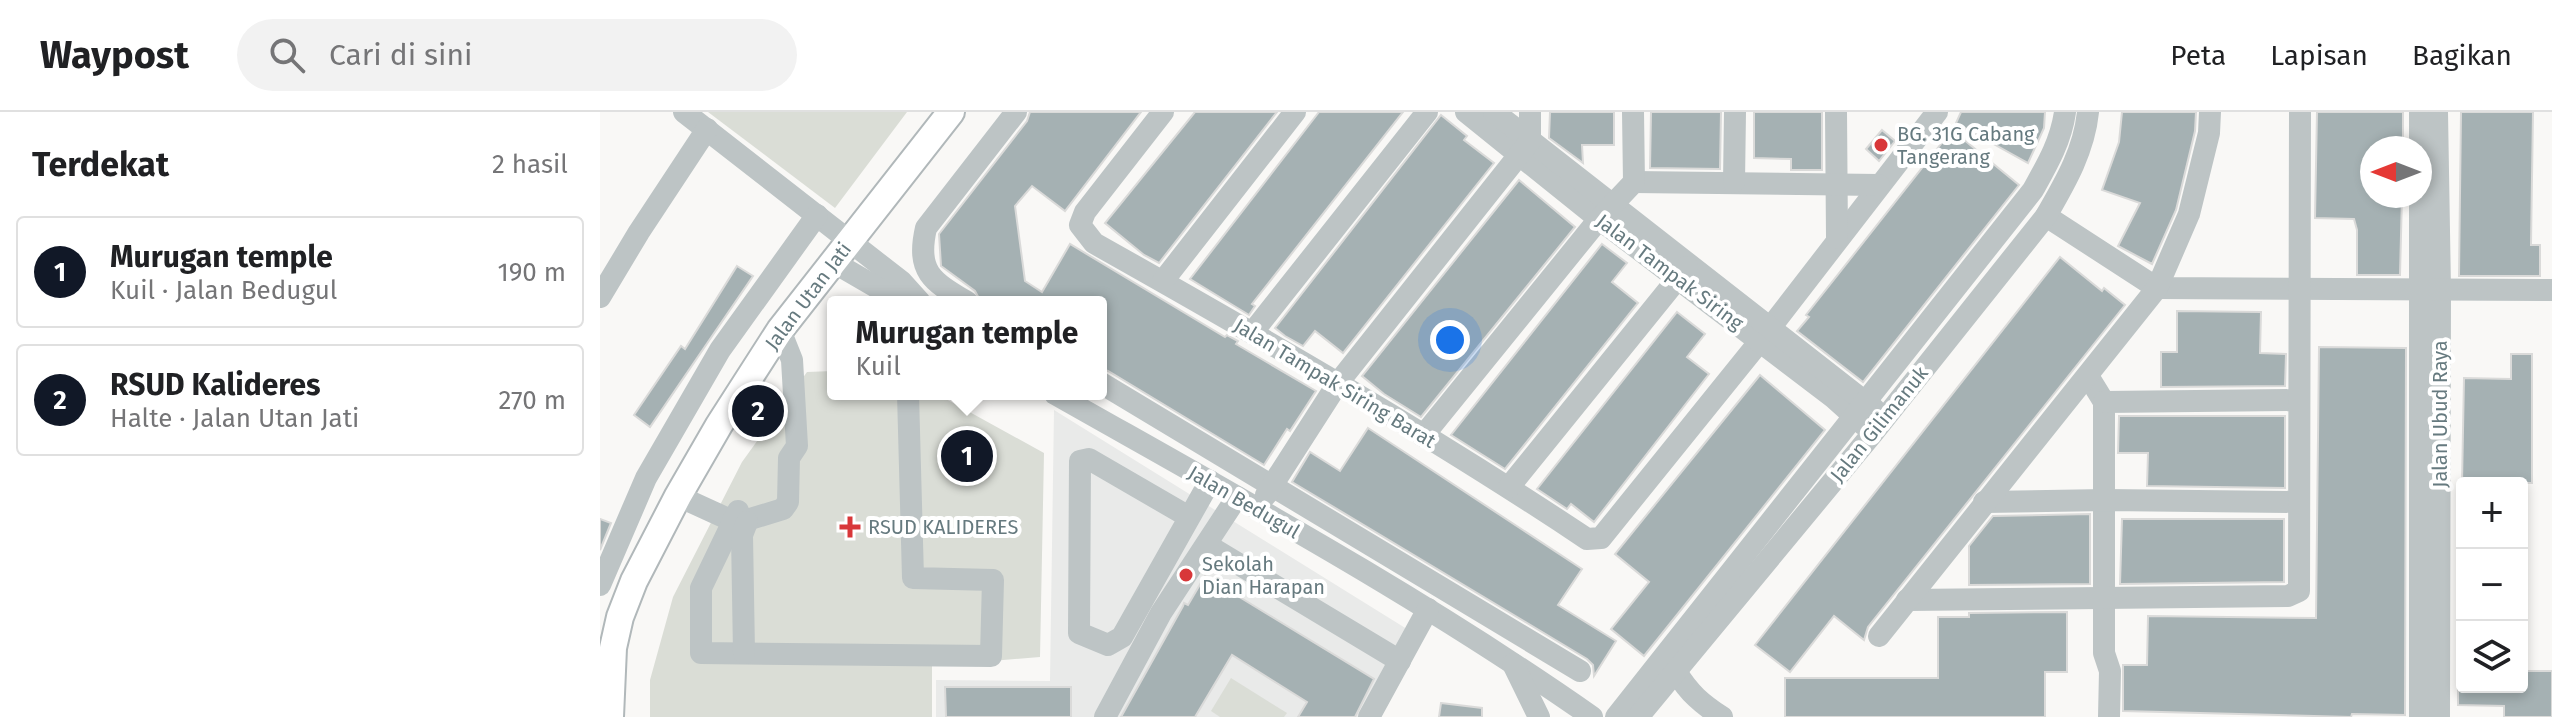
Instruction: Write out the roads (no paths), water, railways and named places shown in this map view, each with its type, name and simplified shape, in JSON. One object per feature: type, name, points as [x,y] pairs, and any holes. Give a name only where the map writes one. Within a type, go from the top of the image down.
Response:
[{"type":"main road","name":"Jalan Utan Jati","points":[[610,717],[613,648],[610,614],[634,581],[719,425],[780,330],[951,112]]},
{"type":"street","points":[[684,112],[817,215],[841,252],[895,296]]},
{"type":"street","points":[[957,296],[938,285],[926,270],[921,249],[926,228],[1016,112]]},
{"type":"street","name":"Jalan Tampak Siring Barat","points":[[1163,112],[1085,212],[1080,225],[1094,243],[1338,383],[1509,487],[1587,539],[1601,538],[1766,334]]},
{"type":"street","points":[[1163,281],[1295,112]]},
{"type":"street","points":[[1252,333],[1427,112]]},
{"type":"street","name":"Jalan Tampak Siring","points":[[1466,112],[1524,147],[1766,334],[1834,398],[1859,409],[1879,425]]},
{"type":"street","name":"Jalan Tampak Siring","points":[[1494,112],[1524,147]]},
{"type":"street","points":[[1105,717],[1161,613],[1207,545],[1247,503],[1272,485],[1338,383],[1524,147],[1530,112]]},
{"type":"street","points":[[1423,436],[1634,182],[1633,112]]},
{"type":"street","points":[[1734,182],[1735,112]]},
{"type":"street","points":[[1836,112],[1837,238]]},
{"type":"street","points":[[1766,334],[1937,112]]},
{"type":"street","name":"Jalan Gilimanuk","points":[[1616,717],[2033,190],[2049,163],[2063,129],[2065,112]]},
{"type":"street","name":"Jalan Gilimanuk","points":[[1638,717],[1879,425],[2046,216],[2074,163],[2085,135],[2088,112]]},
{"type":"street","points":[[1879,636],[2157,288],[2189,214],[2209,133],[2210,112]]},
{"type":"street","points":[[1907,600],[2295,595],[2299,589],[2300,112]]},
{"type":"street","name":"Jalan Ubud Raya","points":[[2420,112],[2431,289],[2439,717]]},
{"type":"street","name":"Jalan Ubud Raya","points":[[2420,717],[2437,112]]},
{"type":"street","points":[[600,297],[707,129]]},
{"type":"street","points":[[1634,182],[1879,185]]},
{"type":"street","points":[[600,585],[646,478],[720,350],[817,215]]},
{"type":"street","points":[[2046,216],[2157,288],[2552,290]]},
{"type":"street","points":[[841,252],[902,282],[915,296]]},
{"type":"street","points":[[1509,487],[1684,270]]},
{"type":"street","points":[[682,490],[739,518],[783,509],[788,502],[789,458],[797,446],[792,360],[780,330]]},
{"type":"street","points":[[2088,376],[2104,402],[2104,653],[2110,671],[2109,717]]},
{"type":"street","points":[[1107,387],[1580,671]]},
{"type":"street","points":[[739,518],[701,588],[701,653],[991,656],[993,580],[913,578],[908,400]]},
{"type":"street","name":"Jalan Bedugul","points":[[1066,400],[1428,609],[1510,660],[1592,717]]},
{"type":"street","points":[[2104,402],[2299,400]]},
{"type":"street","points":[[1189,517],[1089,459],[1080,461],[1079,633],[1108,645],[1122,637],[1210,481]]},
{"type":"street","points":[[1984,502],[2299,502]]},
{"type":"street","points":[[739,518],[744,653]]},
{"type":"street","points":[[1207,545],[1400,661]]},
{"type":"street","points":[[1369,717],[1428,609]]},
{"type":"street","points":[[2095,717],[2096,672],[2104,653]]},
{"type":"street","points":[[1510,660],[1539,717]]},
{"type":"street","points":[[1677,673],[1688,691],[1702,705],[1722,717]]},
{"type":"place","name":"BG. 31G Cabang Tangerang","points":[[1881,145]]},
{"type":"place","name":"RSUD Kalideres","points":[[758,411]]},
{"type":"place","name":"Murugan temple","points":[[967,456]]},
{"type":"place","name":"RSUD KALIDERES","points":[[850,527]]},
{"type":"place","name":"Sekolah Dian Harapan","points":[[1186,575]]}]
